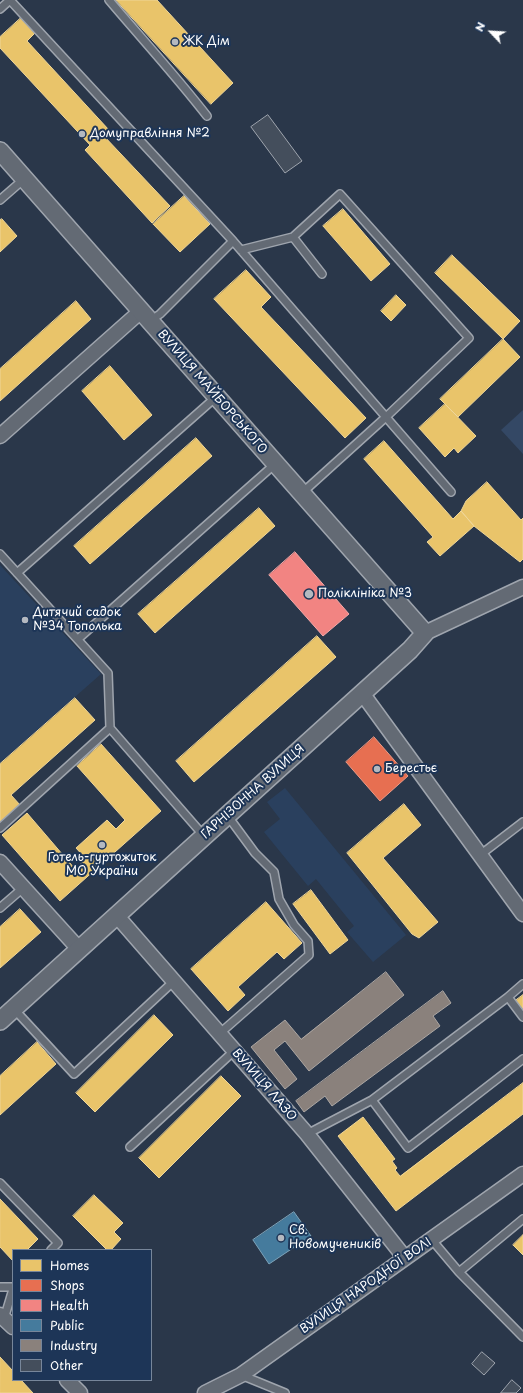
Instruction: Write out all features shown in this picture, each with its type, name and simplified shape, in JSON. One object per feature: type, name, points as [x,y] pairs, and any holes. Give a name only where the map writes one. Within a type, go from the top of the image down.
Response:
[{"type":"street","name":"ВУЛИЦЯ МАЙБОРСЬКОГО","points":[[0,151],[425,633]]},
{"type":"street","points":[[0,436],[146,316]]},
{"type":"street","name":"ГАРНІЗОННА ВУЛИЦЯ","points":[[0,1021],[410,650],[425,633],[523,588]]},
{"type":"street","points":[[362,693],[523,914]]},
{"type":"street","points":[[0,862],[79,950]]},
{"type":"street","name":"ВУЛИЦЯ ЛАЗО","points":[[117,916],[307,1134],[405,1258]]},
{"type":"street","name":"ВУЛИЦЯ НАРОДНОЇ ВОЛІ","points":[[205,1393],[242,1375],[523,1174]]},
{"type":"street","points":[[68,1381],[80,1393]]},
{"type":"lane","points":[[0,10],[10,0],[233,241],[451,492]]},
{"type":"lane","points":[[110,0],[172,72],[207,116]]},
{"type":"lane","points":[[0,200],[24,179]]},
{"type":"lane","points":[[241,250],[293,237],[340,194],[469,338],[386,417],[302,493]]},
{"type":"lane","points":[[293,237],[322,274]]},
{"type":"lane","points":[[146,316],[160,314],[233,241]]},
{"type":"lane","points":[[17,574],[217,397]]},
{"type":"lane","points":[[78,639],[276,464]]},
{"type":"lane","points":[[0,554],[108,673],[110,728],[204,836]]},
{"type":"lane","points":[[0,828],[110,728]]},
{"type":"lane","points":[[219,1034],[309,955],[308,941],[294,924],[280,900],[274,872],[255,853],[227,816]]},
{"type":"lane","points":[[480,855],[523,822]]},
{"type":"lane","points":[[0,908],[23,888]]},
{"type":"lane","points":[[14,1009],[74,1074],[174,981]]},
{"type":"lane","points":[[307,1134],[372,1100],[523,984]]},
{"type":"lane","points":[[508,997],[523,1017]]},
{"type":"lane","points":[[130,1147],[234,1051]]},
{"type":"lane","points":[[372,1100],[408,1148],[523,1059]]},
{"type":"lane","points":[[0,1183],[58,1243],[52,1249]]},
{"type":"lane","points":[[459,1272],[523,1219]]},
{"type":"lane","points":[[432,1240],[459,1272],[523,1338]]},
{"type":"lane","points":[[0,1287],[12,1288]]},
{"type":"lane","points":[[6,1320],[12,1293]]},
{"type":"lane","points":[[242,1375],[285,1393]]},
{"type":"shaded area","points":[[523,410],[523,454],[501,430]]},
{"type":"shaded area","name":"Дитячий садок №34 Тополька","points":[[0,565],[101,674],[0,763]]},
{"type":"shaded area","points":[[285,788],[406,935],[373,962],[347,932],[354,926],[316,879],[308,886],[264,832],[280,819],[267,802]]},
{"type":"building: Homes","name":"ЖК Дім","points":[[116,0],[157,0],[233,83],[211,104]]},
{"type":"building: Homes","points":[[21,18],[35,33],[27,41],[109,130],[103,135],[170,206],[152,223],[85,150],[90,145],[0,48],[0,37]]},
{"type":"building: Homes","points":[[184,196],[210,224],[180,252],[153,224]]},
{"type":"building: Homes","points":[[343,209],[390,264],[371,281],[323,226]]},
{"type":"building: Homes","points":[[2,219],[17,236],[0,252],[0,220]]},
{"type":"building: Homes","points":[[452,255],[520,321],[503,339],[435,273]]},
{"type":"building: Homes","points":[[246,270],[271,297],[261,307],[366,418],[345,438],[214,299]]},
{"type":"building: Homes","points":[[396,295],[406,305],[391,321],[381,311]]},
{"type":"building: Homes","points":[[76,301],[91,319],[0,401],[0,369]]},
{"type":"building: Homes","points":[[503,339],[520,357],[458,417],[440,399]]},
{"type":"building: Homes","points":[[110,366],[152,415],[124,440],[82,391]]},
{"type":"building: Homes","points":[[445,404],[476,436],[458,453],[454,448],[445,457],[419,428]]},
{"type":"building: Homes","points":[[196,438],[212,456],[90,564],[74,546]]},
{"type":"building: Homes","points":[[384,441],[453,519],[461,511],[474,526],[440,556],[427,542],[433,537],[364,459]]},
{"type":"building: Homes","points":[[487,482],[521,520],[523,518],[523,559],[520,562],[474,526],[461,511],[466,501]]},
{"type":"building: Homes","points":[[259,508],[275,526],[155,633],[138,614]]},
{"type":"building: Homes","points":[[317,636],[336,657],[194,782],[176,761]]},
{"type":"building: Homes","points":[[75,698],[95,720],[11,795],[21,806],[0,824],[0,764]]},
{"type":"building: Homes","points":[[101,744],[161,811],[60,901],[2,835],[27,813],[75,869],[86,859],[76,848],[107,820],[116,829],[125,820],[77,766]]},
{"type":"building: Homes","points":[[404,804],[421,825],[383,858],[438,922],[419,938],[412,934],[347,853]]},
{"type":"building: Homes","points":[[311,890],[348,940],[330,954],[293,904]]},
{"type":"building: Homes","points":[[266,902],[302,943],[284,959],[277,952],[238,987],[245,995],[228,1011],[191,969]]},
{"type":"building: Homes","points":[[20,909],[41,932],[0,968],[0,927]]},
{"type":"building: Homes","points":[[523,995],[523,1012],[515,1001]]},
{"type":"building: Homes","points":[[154,1015],[173,1035],[95,1112],[76,1093]]},
{"type":"building: Homes","points":[[37,1042],[56,1064],[0,1115],[0,1076]]},
{"type":"building: Homes","points":[[221,1076],[241,1096],[159,1178],[139,1158]]},
{"type":"building: Homes","points":[[523,1083],[523,1114],[396,1211],[338,1136],[363,1117],[395,1159],[392,1161],[397,1168],[395,1170],[400,1176]]},
{"type":"building: Homes","points":[[94,1195],[123,1223],[114,1232],[121,1239],[112,1249],[106,1249],[73,1216]]},
{"type":"building: Homes","points":[[0,1199],[38,1239],[28,1249],[12,1249],[12,1260],[0,1247]]},
{"type":"building: Homes","points":[[523,1235],[523,1255],[513,1245]]},
{"type":"building: Homes","points":[[0,1357],[12,1370],[12,1381],[22,1381],[33,1393],[0,1393]]},
{"type":"building: Shops","points":[[374,737],[408,776],[380,801],[346,762]]},
{"type":"building: Health","points":[[295,552],[349,614],[323,636],[269,575]]},
{"type":"building: Public","points":[[294,1212],[311,1236],[269,1264],[253,1240]]},
{"type":"building: Industry","points":[[386,972],[404,995],[309,1071],[285,1041],[274,1050],[297,1079],[285,1089],[251,1047],[285,1020],[301,1039]]},
{"type":"building: Industry","points":[[443,991],[451,1003],[433,1016],[440,1026],[332,1106],[325,1096],[304,1112],[296,1101]]},
{"type":"building: Other","points":[[268,115],[302,161],[285,173],[251,127]]},
{"type":"building: Other","points":[[482,1352],[495,1363],[484,1375],[472,1364]]},
{"type":"building: Other","points":[[512,1380],[521,1388],[516,1393],[501,1393]]},
{"type":"place","name":"ЖК Дім","points":[[175,42]]},
{"type":"place","name":"Домуправління №2","points":[[82,134]]},
{"type":"place","name":"Поліклініка №3","points":[[309,594]]},
{"type":"place","name":"Дитячий садок №34 Тополька","points":[[25,620]]},
{"type":"place","name":"Берестьє","points":[[377,769]]},
{"type":"place","name":"Готель-гуртожиток МО України","points":[[102,845]]},
{"type":"place","name":"Св. Новомучеників","points":[[281,1238]]}]
